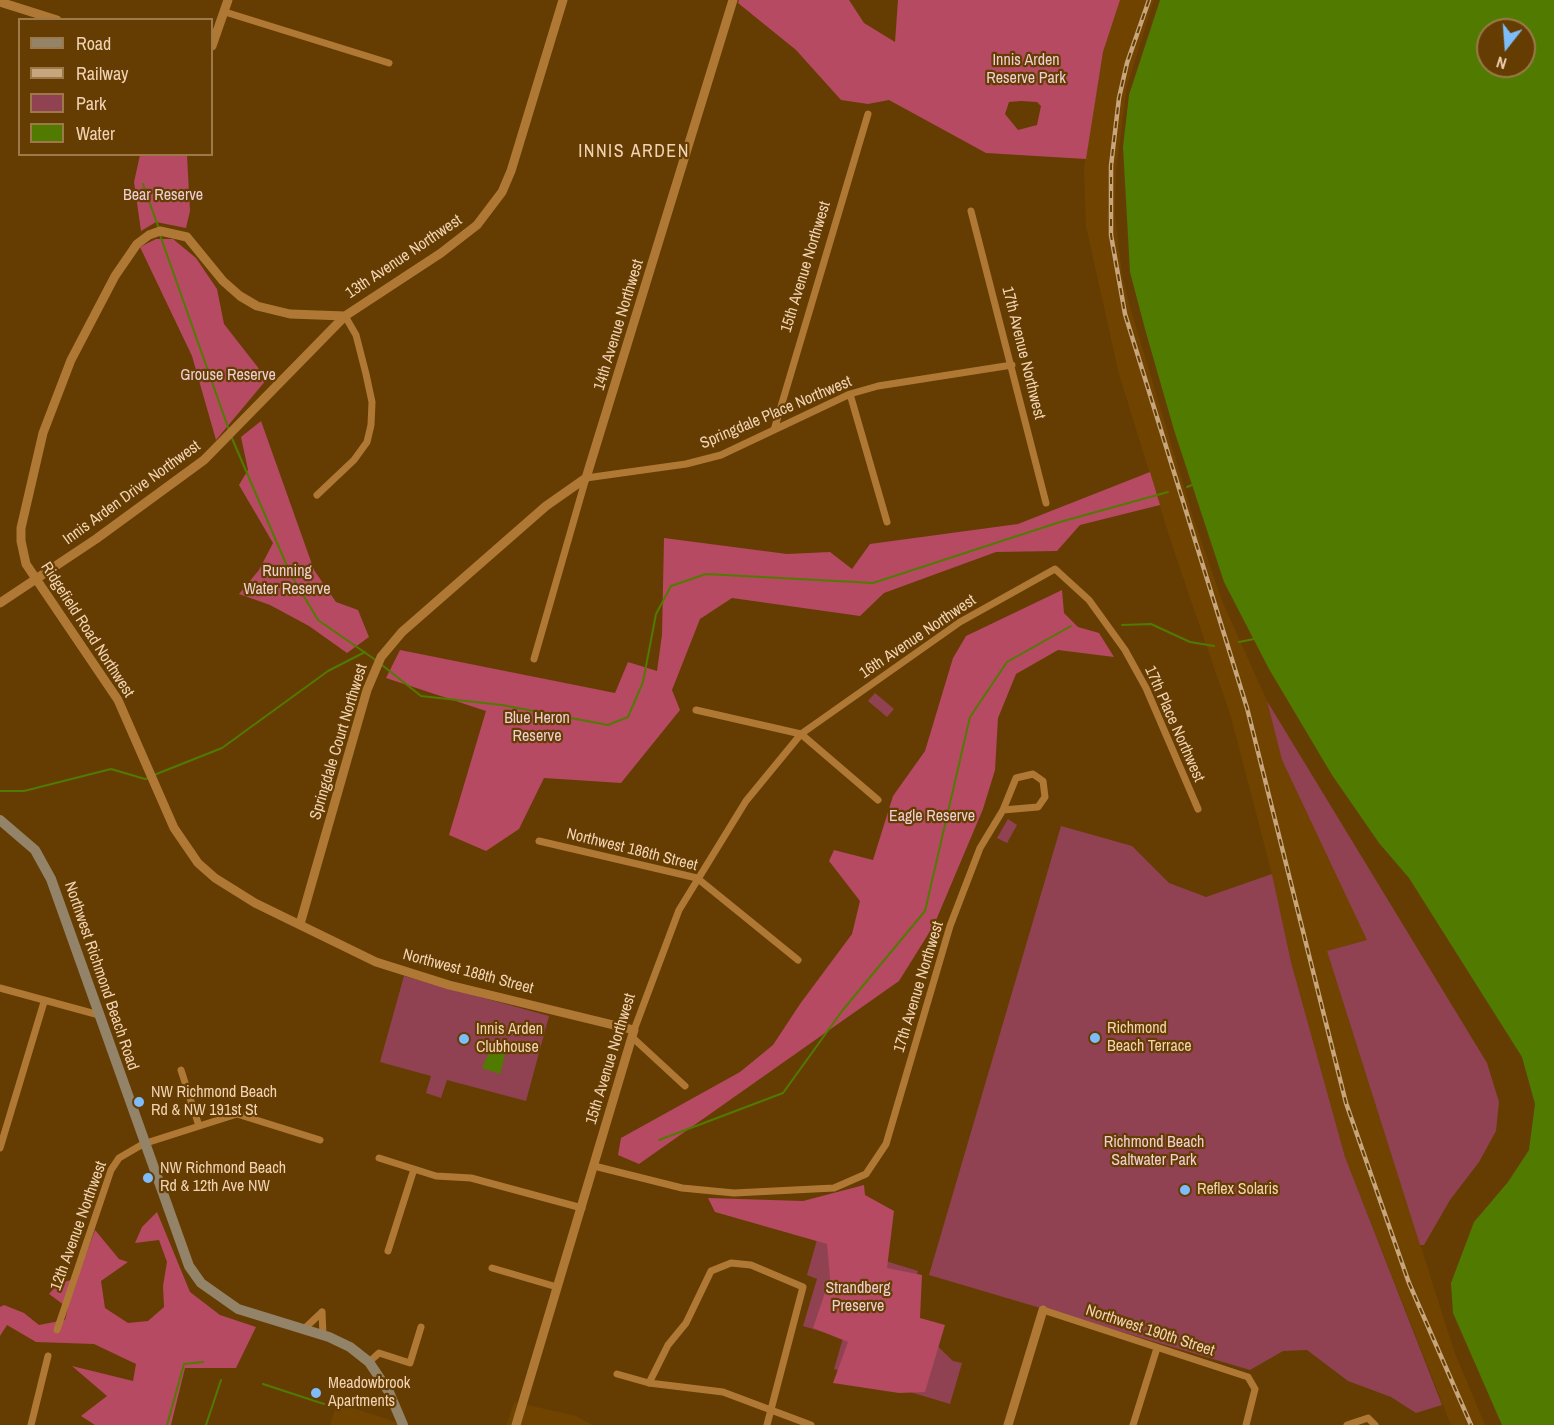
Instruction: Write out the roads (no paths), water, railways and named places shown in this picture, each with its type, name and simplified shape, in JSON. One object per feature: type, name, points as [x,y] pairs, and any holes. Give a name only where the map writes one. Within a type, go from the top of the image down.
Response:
[{"type":"main road","name":"Northwest Richmond Beach Road","points":[[0,820],[35,850],[51,879],[143,1144],[189,1266],[201,1283],[238,1309],[322,1335],[350,1347],[369,1362],[388,1392],[403,1425]]},
{"type":"street","points":[[213,43],[228,0]]},
{"type":"street","name":"13th Avenue Northwest","points":[[317,495],[354,460],[367,442],[371,425],[372,402],[366,374],[356,335],[345,315],[448,248],[477,225],[490,211],[511,171],[563,0]]},
{"type":"street","name":"14th Avenue Northwest","points":[[534,659],[586,478],[733,0]]},
{"type":"street","points":[[0,2],[51,18]]},
{"type":"street","points":[[225,12],[389,63]]},
{"type":"street","name":"15th Avenue Northwest","points":[[774,430],[868,114]]},
{"type":"street","name":"17th Avenue Northwest","points":[[971,211],[1046,502]]},
{"type":"street","name":"Ridgefield Road Northwest","points":[[300,924],[230,888],[198,863],[186,847],[173,827],[118,700],[26,564],[21,528],[54,401],[71,360],[115,276],[137,244],[149,235],[160,231],[187,237],[223,281],[240,296],[257,306],[290,314],[345,315]]},
{"type":"street","name":"Innis Arden Drive Northwest","points":[[0,603],[36,580],[204,460],[345,315]]},
{"type":"street","name":"Springdale Place Northwest","points":[[586,478],[686,464],[721,455],[850,394],[878,386],[1012,365]]},
{"type":"street","points":[[850,394],[887,522]]},
{"type":"street","name":"Springdale Court Northwest","points":[[300,924],[367,690],[381,657],[402,633],[537,514],[586,478]]},
{"type":"street","name":"16th Avenue Northwest","points":[[801,734],[960,622],[1054,569]]},
{"type":"street","name":"17th Place Northwest","points":[[1054,569],[1089,600],[1125,650],[1146,688],[1198,809]]},
{"type":"street","points":[[696,710],[801,734],[878,800]]},
{"type":"street","name":"15th Avenue Northwest","points":[[516,1425],[634,1034],[662,950],[679,910],[697,878],[746,801],[801,734]]},
{"type":"street","name":"17th Avenue Northwest","points":[[594,1166],[682,1188],[734,1193],[834,1188],[866,1174],[886,1144],[950,926],[980,848],[1004,810],[1016,778],[1033,774],[1043,782],[1046,793],[1038,807],[1004,810]]},
{"type":"street","name":"Northwest 186th Street","points":[[539,841],[697,878],[798,960]]},
{"type":"street","name":"Northwest 188th Street","points":[[300,924],[376,962],[449,985],[634,1034],[685,1086]]},
{"type":"street","points":[[0,988],[99,1016]]},
{"type":"street","points":[[0,1149],[44,1002]]},
{"type":"street","points":[[181,1070],[199,1126]]},
{"type":"street","name":"12th Avenue Northwest","points":[[57,1330],[111,1170],[119,1158],[143,1144],[237,1114],[320,1140]]},
{"type":"street","points":[[379,1158],[436,1176],[471,1178],[582,1208]]},
{"type":"street","points":[[388,1251],[414,1169]]},
{"type":"street","points":[[648,1383],[668,1345],[686,1323],[711,1272],[720,1265],[740,1263],[803,1287],[767,1425]]},
{"type":"street","points":[[492,1268],[558,1287]]},
{"type":"street","points":[[1008,1425],[1043,1311]]},
{"type":"street","name":"Northwest 190th Street","points":[[1043,1311],[1248,1377],[1255,1389],[1246,1425]]},
{"type":"street","points":[[304,1329],[322,1312],[322,1335]]},
{"type":"street","points":[[369,1362],[380,1353],[410,1363],[421,1327]]},
{"type":"street","points":[[1133,1425],[1157,1347]]},
{"type":"street","points":[[31,1425],[48,1356]]},
{"type":"street","points":[[617,1374],[648,1383],[723,1392],[811,1425]]},
{"type":"street","points":[[1347,1425],[1368,1418],[1375,1425]]},
{"type":"water","points":[[1160,0],[1554,0],[1554,1425],[1502,1425],[1453,1313],[1451,1283],[1474,1222],[1508,1182],[1529,1150],[1535,1104],[1522,1057],[1409,878],[1379,843],[1332,775],[1269,669],[1224,582],[1174,430],[1130,272],[1123,147],[1129,95]]},
{"type":"water","points":[[493,1044],[507,1048],[500,1074],[482,1068]]},
{"type":"waterway","points":[[143,184],[159,229]]},
{"type":"waterway","points":[[160,235],[229,430]]},
{"type":"waterway","points":[[231,436],[290,573],[318,620],[377,661]]},
{"type":"waterway","points":[[1187,487],[1192,485]]},
{"type":"waterway","points":[[382,665],[421,696],[502,705],[608,725],[628,717],[643,682],[656,614],[671,586],[706,574],[873,583],[1060,522],[1168,492]]},
{"type":"waterway","points":[[1122,625],[1151,624],[1190,642],[1214,646]]},
{"type":"waterway","points":[[659,1140],[783,1093],[842,1011],[925,911],[970,717],[1007,662],[1071,626]]},
{"type":"waterway","points":[[1239,642],[1254,639]]},
{"type":"waterway","points":[[154,775],[222,748],[328,671],[365,652]]},
{"type":"waterway","points":[[0,791],[24,791],[111,769],[145,779],[149,778]]},
{"type":"waterway","points":[[167,1425],[184,1364],[203,1362]]},
{"type":"waterway","points":[[206,1425],[221,1380]]},
{"type":"waterway","points":[[263,1384],[324,1404]]},
{"type":"railway","points":[[1149,0],[1127,63],[1119,98],[1111,166],[1111,235],[1125,314],[1247,708],[1346,1103],[1409,1283],[1471,1425]]},
{"type":"place","name":"Richmond Beach Terrace","points":[[1095,1038]]},
{"type":"place","name":"Innis Arden Clubhouse","points":[[464,1039]]},
{"type":"place","name":"NW Richmond Beach Rd & NW 191st St","points":[[139,1102]]},
{"type":"place","name":"NW Richmond Beach Rd & 12th Ave NW","points":[[148,1178]]},
{"type":"place","name":"Reflex Solaris","points":[[1185,1190]]},
{"type":"place","name":"Meadowbrook Apartments","points":[[316,1393]]},
{"type":"district","name":"INNIS ARDEN","points":[[634,152]]},
{"type":"park label","name":"Innis Arden Reserve Park","points":[[1026,70]]},
{"type":"park label","name":"Bear Reserve","points":[[163,196]]},
{"type":"park label","name":"Grouse Reserve","points":[[228,376]]},
{"type":"park label","name":"Running Water Reserve","points":[[287,581]]},
{"type":"park label","name":"Blue Heron Reserve","points":[[537,728]]},
{"type":"park label","name":"Eagle Reserve","points":[[932,817]]},
{"type":"park label","name":"Richmond Beach Saltwater Park","points":[[1154,1152]]},
{"type":"park label","name":"Strandberg Preserve","points":[[858,1298]]}]
